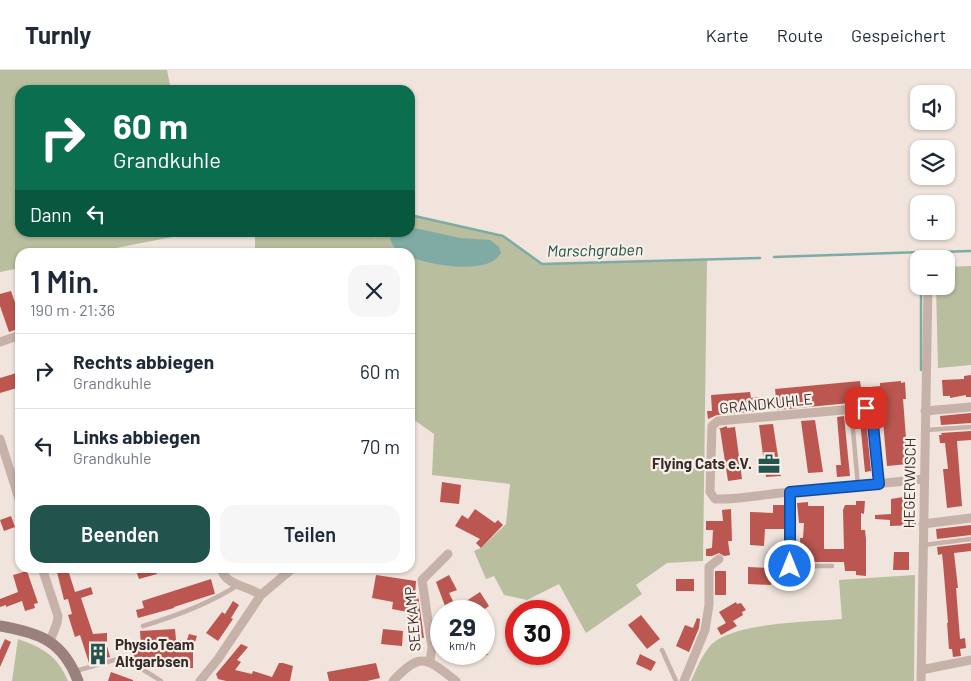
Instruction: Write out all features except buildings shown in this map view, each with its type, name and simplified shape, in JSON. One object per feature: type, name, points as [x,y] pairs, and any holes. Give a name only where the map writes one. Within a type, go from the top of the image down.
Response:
[{"type":"main road","points":[[0,626],[24,630],[50,641],[64,654],[76,676]]},
{"type":"street","name":"HEGERWISCH","points":[[921,681],[924,411],[928,295]]},
{"type":"street","points":[[0,342],[15,337]]},
{"type":"street","points":[[924,411],[971,407]]},
{"type":"street","name":"GRANDKUHLE","points":[[879,484],[872,414],[866,408],[716,422],[712,428],[710,489],[711,495],[718,499],[879,484],[924,479]]},
{"type":"street","points":[[0,439],[15,481]]},
{"type":"street","points":[[790,492],[790,566]]},
{"type":"street","points":[[923,524],[971,518]]},
{"type":"street","name":"SEEKAMP","points":[[430,634],[422,580],[448,554]]},
{"type":"street","points":[[684,681],[705,630],[709,605],[709,567],[719,560]]},
{"type":"street","points":[[44,573],[58,616],[50,641]]},
{"type":"street","points":[[222,573],[228,581],[261,594]]},
{"type":"street","points":[[201,681],[261,594],[287,573]]},
{"type":"street","points":[[393,681],[410,664],[420,660],[430,662]]},
{"type":"street","points":[[921,670],[971,660]]},
{"type":"street","points":[[434,665],[456,681]]},
{"type":"lane","points":[[852,419],[858,486]]},
{"type":"lane","points":[[924,430],[971,427]]},
{"type":"lane","points":[[923,545],[971,539]]},
{"type":"lane","points":[[790,566],[832,566]]},
{"type":"lane","points":[[143,626],[174,616],[223,595],[240,585]]},
{"type":"lane","points":[[662,650],[676,681]]},
{"type":"lane","points":[[76,676],[122,658]]},
{"type":"lane","points":[[142,669],[161,681]]},
{"type":"green space","points":[[0,70],[167,70],[170,85],[15,85],[15,237],[172,237],[116,248],[15,248],[15,269],[0,272]]},
{"type":"green space","points":[[415,216],[503,236],[542,264],[707,259],[703,561],[667,563],[636,585],[642,594],[586,633],[570,604],[570,600],[568,600],[559,584],[527,600],[504,595],[494,576],[486,579],[474,551],[481,548],[506,524],[510,484],[432,475],[434,434],[415,421],[415,248],[255,248],[255,237],[375,237],[375,239],[376,237],[415,237]]},
{"type":"green space","points":[[971,266],[971,365],[938,368],[936,295],[955,295],[955,267]]},
{"type":"green space","points":[[915,575],[914,681],[691,681],[710,646],[720,638],[735,632],[772,625],[842,619],[839,580]]},
{"type":"green space","points":[[18,639],[42,649],[54,659],[68,681],[12,681]]},
{"type":"water","points":[[415,228],[460,238],[490,240],[499,247],[501,253],[494,260],[485,264],[458,267],[415,259],[415,248],[396,248],[390,239],[391,237],[415,237]]},
{"type":"waterway","name":"Marschgraben","points":[[415,216],[503,236],[542,264],[760,258]]},
{"type":"waterway","name":"Marschgraben","points":[[955,251],[971,251]]},
{"type":"waterway","name":"Marschgraben","points":[[774,257],[910,252]]},
{"type":"waterway","points":[[921,295],[921,370]]},
{"type":"place","name":"Flying Cats e.V.","points":[[769,464]]},
{"type":"place","name":"PhysioTeam Altgarbsen","points":[[98,654]]},
{"type":"route","points":[[790,566],[790,492],[879,484],[872,414],[866,408]]}]
